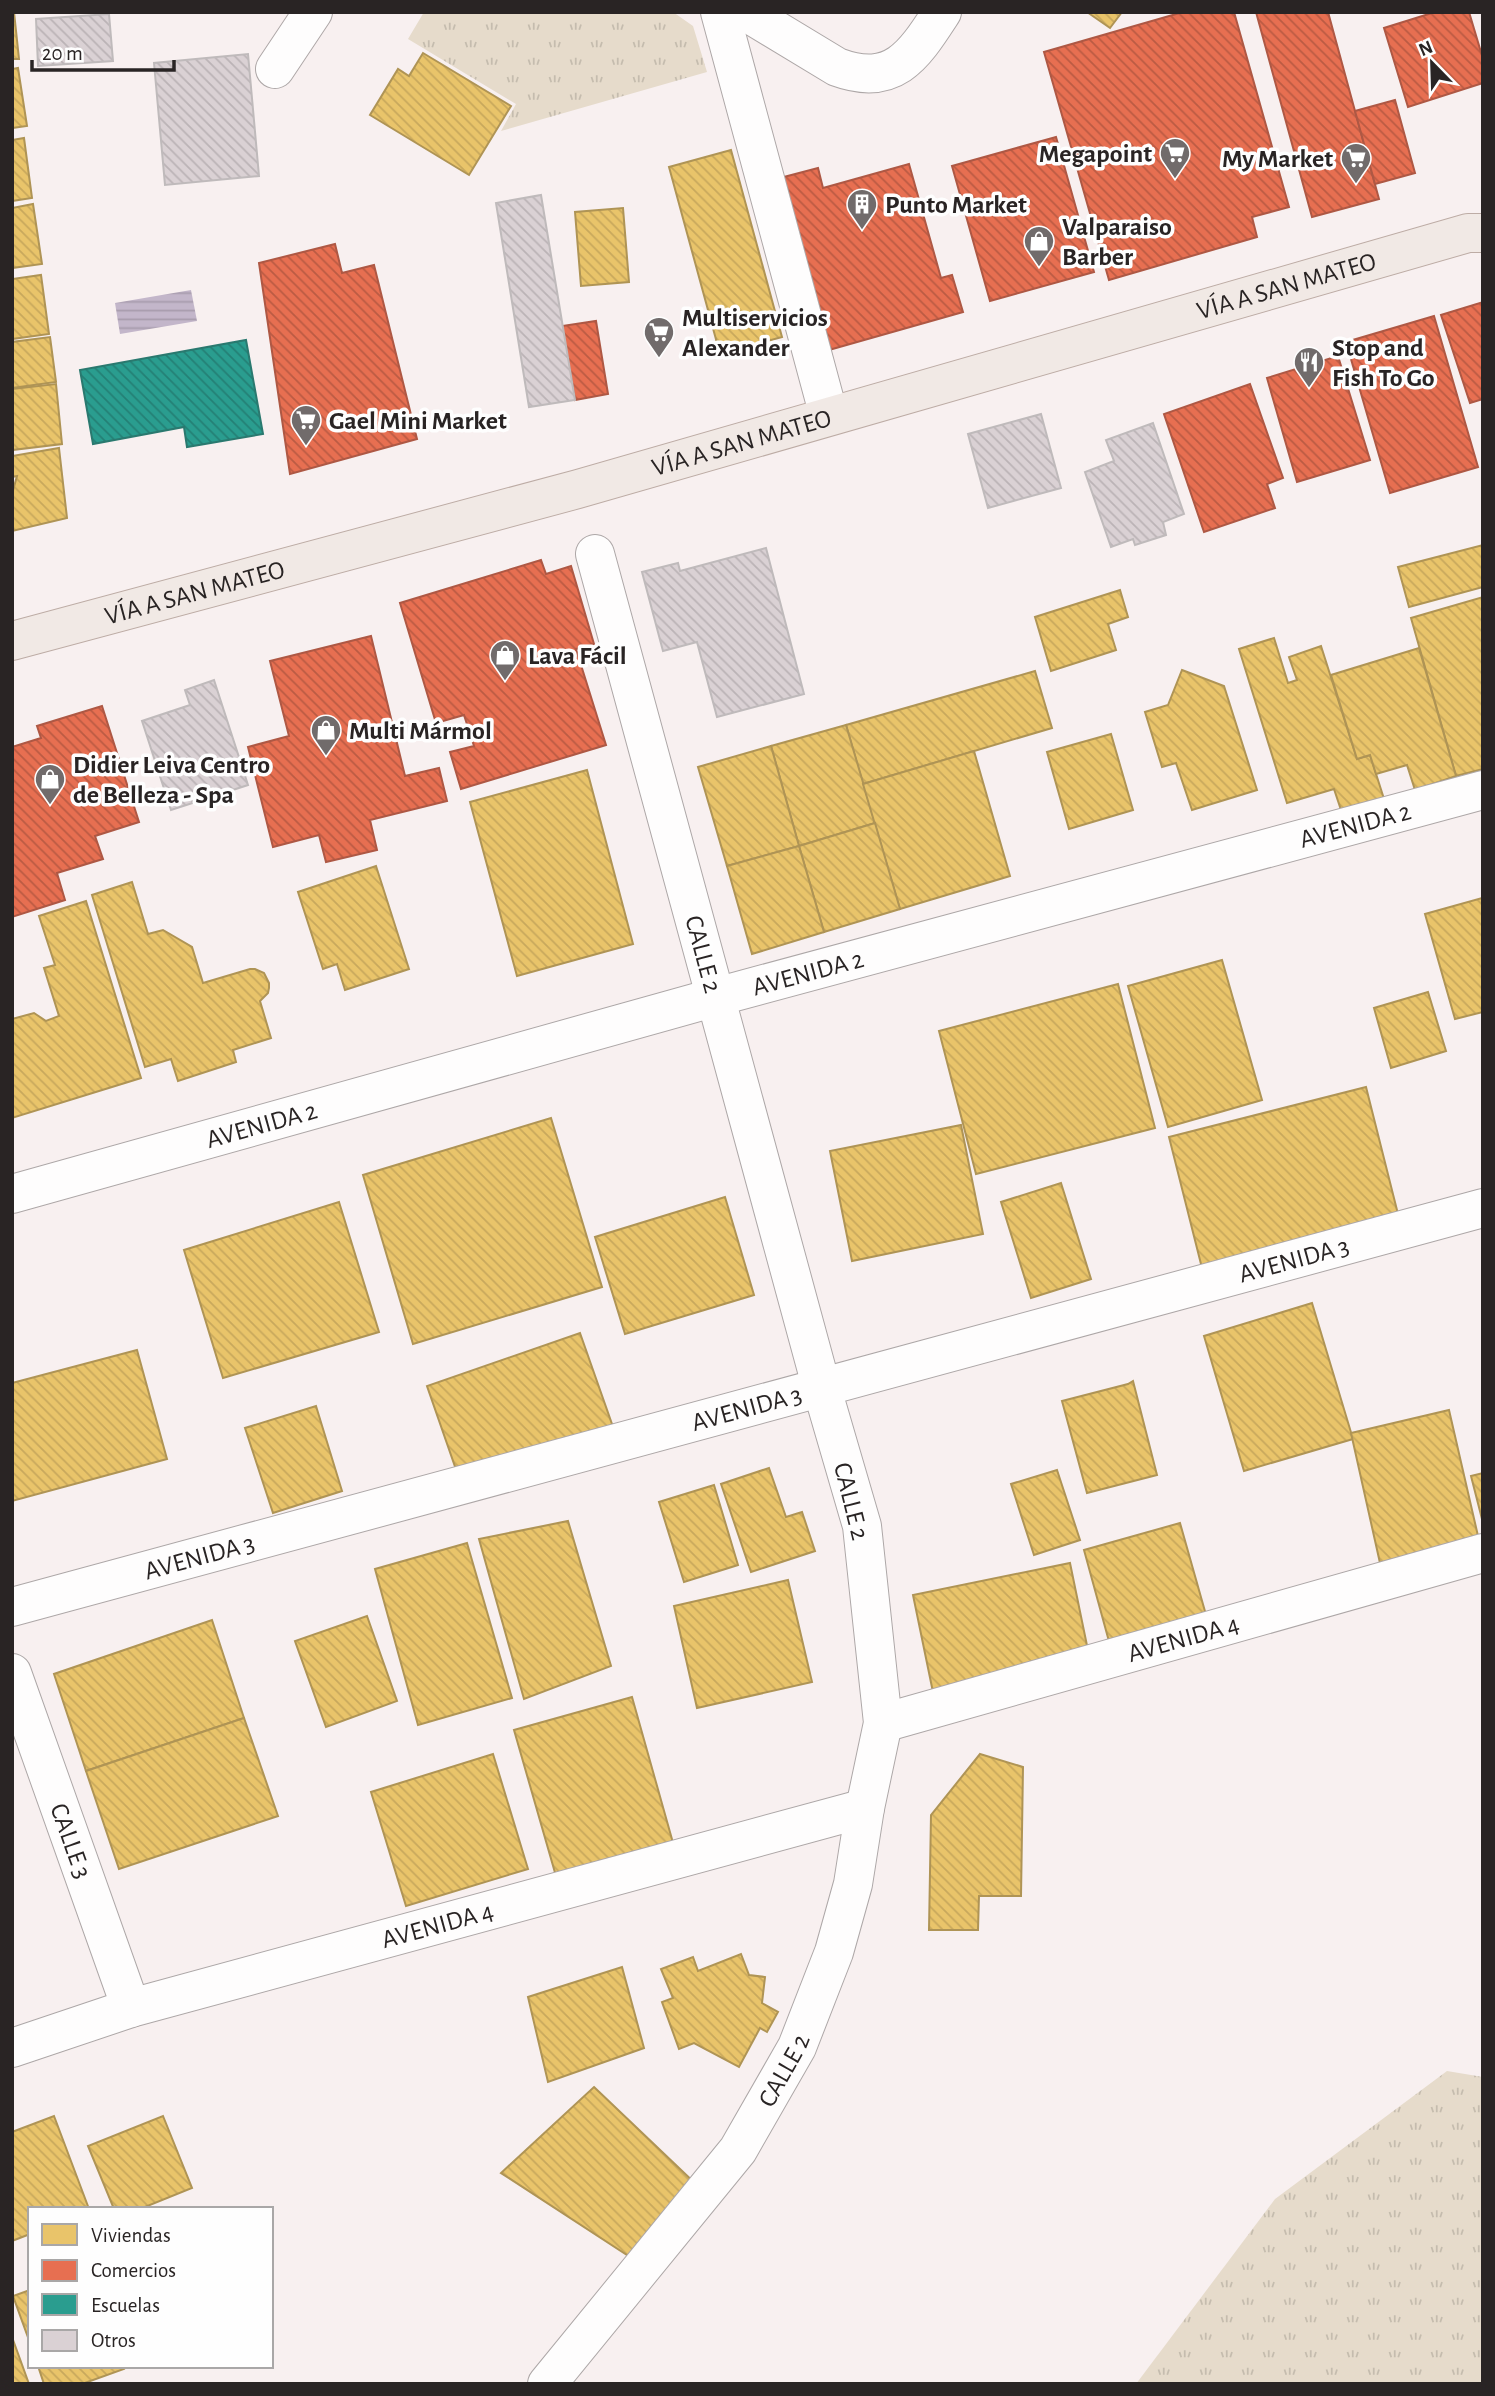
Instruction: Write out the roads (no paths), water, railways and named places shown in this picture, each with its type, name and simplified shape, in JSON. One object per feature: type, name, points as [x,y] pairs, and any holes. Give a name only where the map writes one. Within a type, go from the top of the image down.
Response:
[{"type":"main road","name":"VÍA A SAN MATEO","points":[[12,641],[578,489],[1478,230]]},
{"type":"street","points":[[275,69],[313,12]]},
{"type":"street","points":[[720,12],[829,416]]},
{"type":"street","points":[[746,12],[837,68],[853,73],[873,74],[891,70],[907,61],[942,12]]},
{"type":"street","name":"CALLE 2","points":[[547,2384],[738,2150],[797,2047],[834,1952],[853,1884],[865,1808],[883,1723],[862,1526],[822,1389],[595,554]]},
{"type":"street","name":"AVENIDA 2","points":[[12,1194],[716,998],[1483,790]]},
{"type":"street","name":"AVENIDA 3","points":[[12,1607],[1483,1208]]},
{"type":"street","name":"AVENIDA 4","points":[[883,1723],[1483,1553]]},
{"type":"street","name":"CALLE 3","points":[[12,1673],[131,2008]]},
{"type":"street","name":"AVENIDA 4","points":[[12,2048],[131,2008],[865,1808]]},
{"type":"place","name":"Megapoint","points":[[1175,180]]},
{"type":"place","name":"My Market","points":[[1356,185]]},
{"type":"place","name":"Punto Market","points":[[862,231]]},
{"type":"place","name":"Valparaiso Barber","points":[[1039,268]]},
{"type":"place","name":"Multiservicios Alexander","points":[[659,359]]},
{"type":"place","name":"Stop and Fish To Go","points":[[1309,389]]},
{"type":"place","name":"Gael Mini Market","points":[[306,447]]},
{"type":"place","name":"Lava Fácil","points":[[505,682]]},
{"type":"place","name":"Multi Mármol","points":[[326,757]]},
{"type":"place","name":"Didier Leiva Centro de Belleza - Spa","points":[[50,806]]}]
